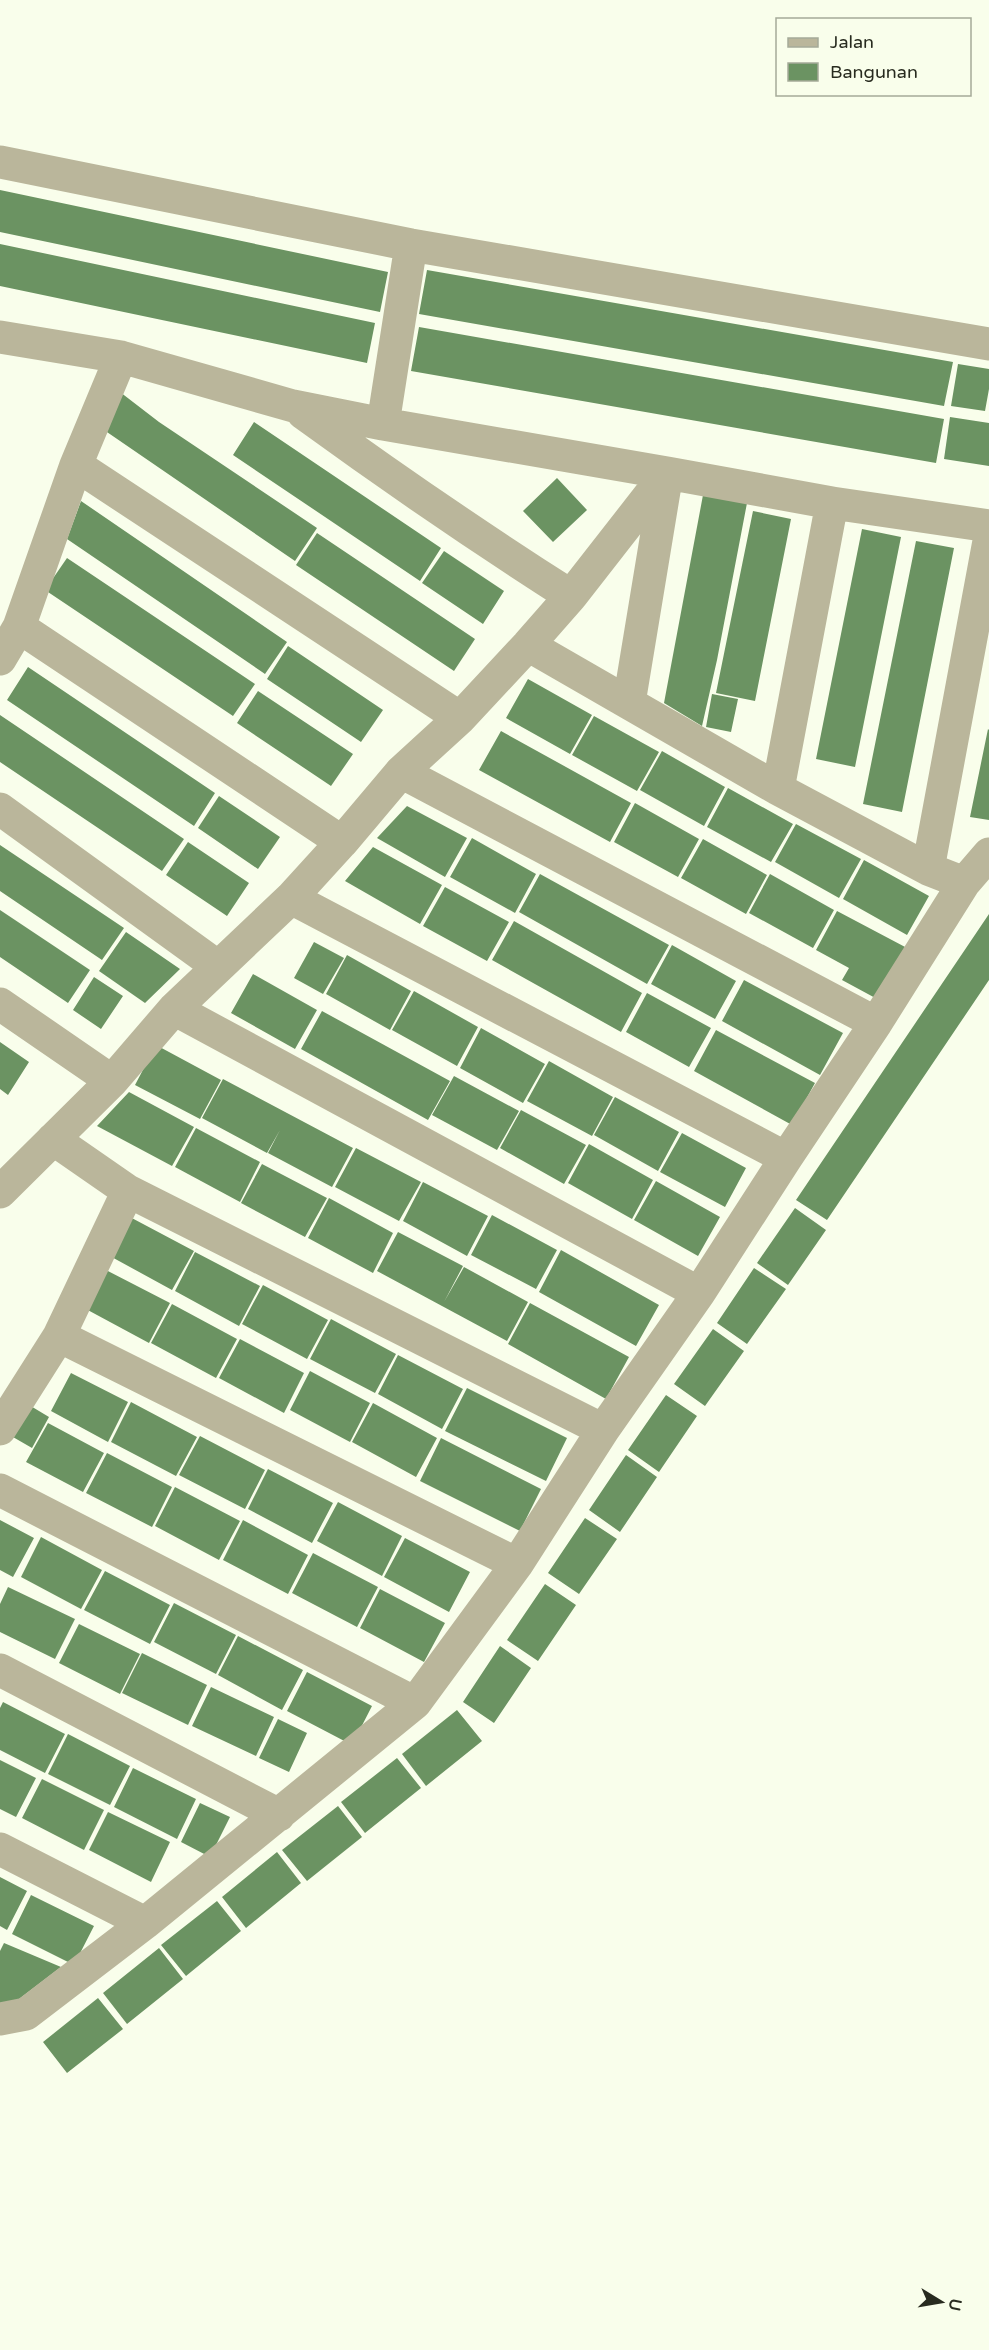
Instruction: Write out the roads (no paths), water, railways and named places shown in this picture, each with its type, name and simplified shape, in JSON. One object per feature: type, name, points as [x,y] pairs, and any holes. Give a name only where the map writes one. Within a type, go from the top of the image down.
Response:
[{"type":"street","points":[[0,162],[411,245],[989,344]]},
{"type":"street","points":[[383,424],[411,245]]},
{"type":"street","points":[[0,337],[121,357],[293,406],[383,424],[832,502],[989,526]]},
{"type":"street","points":[[0,659],[19,627],[76,465],[121,357]]},
{"type":"street","points":[[293,406],[403,485],[571,596]]},
{"type":"street","points":[[76,465],[460,718]]},
{"type":"street","points":[[0,1192],[112,1081],[174,1009],[291,898],[401,772],[460,718],[528,645],[571,596],[667,473]]},
{"type":"street","points":[[629,703],[667,473]]},
{"type":"street","points":[[778,789],[832,502]]},
{"type":"street","points":[[928,869],[989,541]]},
{"type":"street","points":[[19,627],[342,842]]},
{"type":"street","points":[[528,645],[778,789],[928,869],[964,883]]},
{"type":"street","points":[[401,772],[876,1023]]},
{"type":"street","points":[[0,809],[217,966]]},
{"type":"street","points":[[0,2019],[26,2014],[145,1923],[415,1702],[517,1564],[603,1430],[699,1293],[876,1023],[964,883],[989,854]]},
{"type":"street","points":[[291,898],[786,1158]]},
{"type":"street","points":[[0,1004],[112,1081]]},
{"type":"street","points":[[174,1009],[699,1293]]},
{"type":"street","points":[[53,1139],[128,1191],[603,1430]]},
{"type":"street","points":[[0,1429],[59,1336],[128,1191]]},
{"type":"street","points":[[59,1336],[517,1564]]},
{"type":"street","points":[[0,1490],[415,1702]]},
{"type":"street","points":[[0,1670],[279,1815]]},
{"type":"street","points":[[0,1849],[145,1923]]}]
